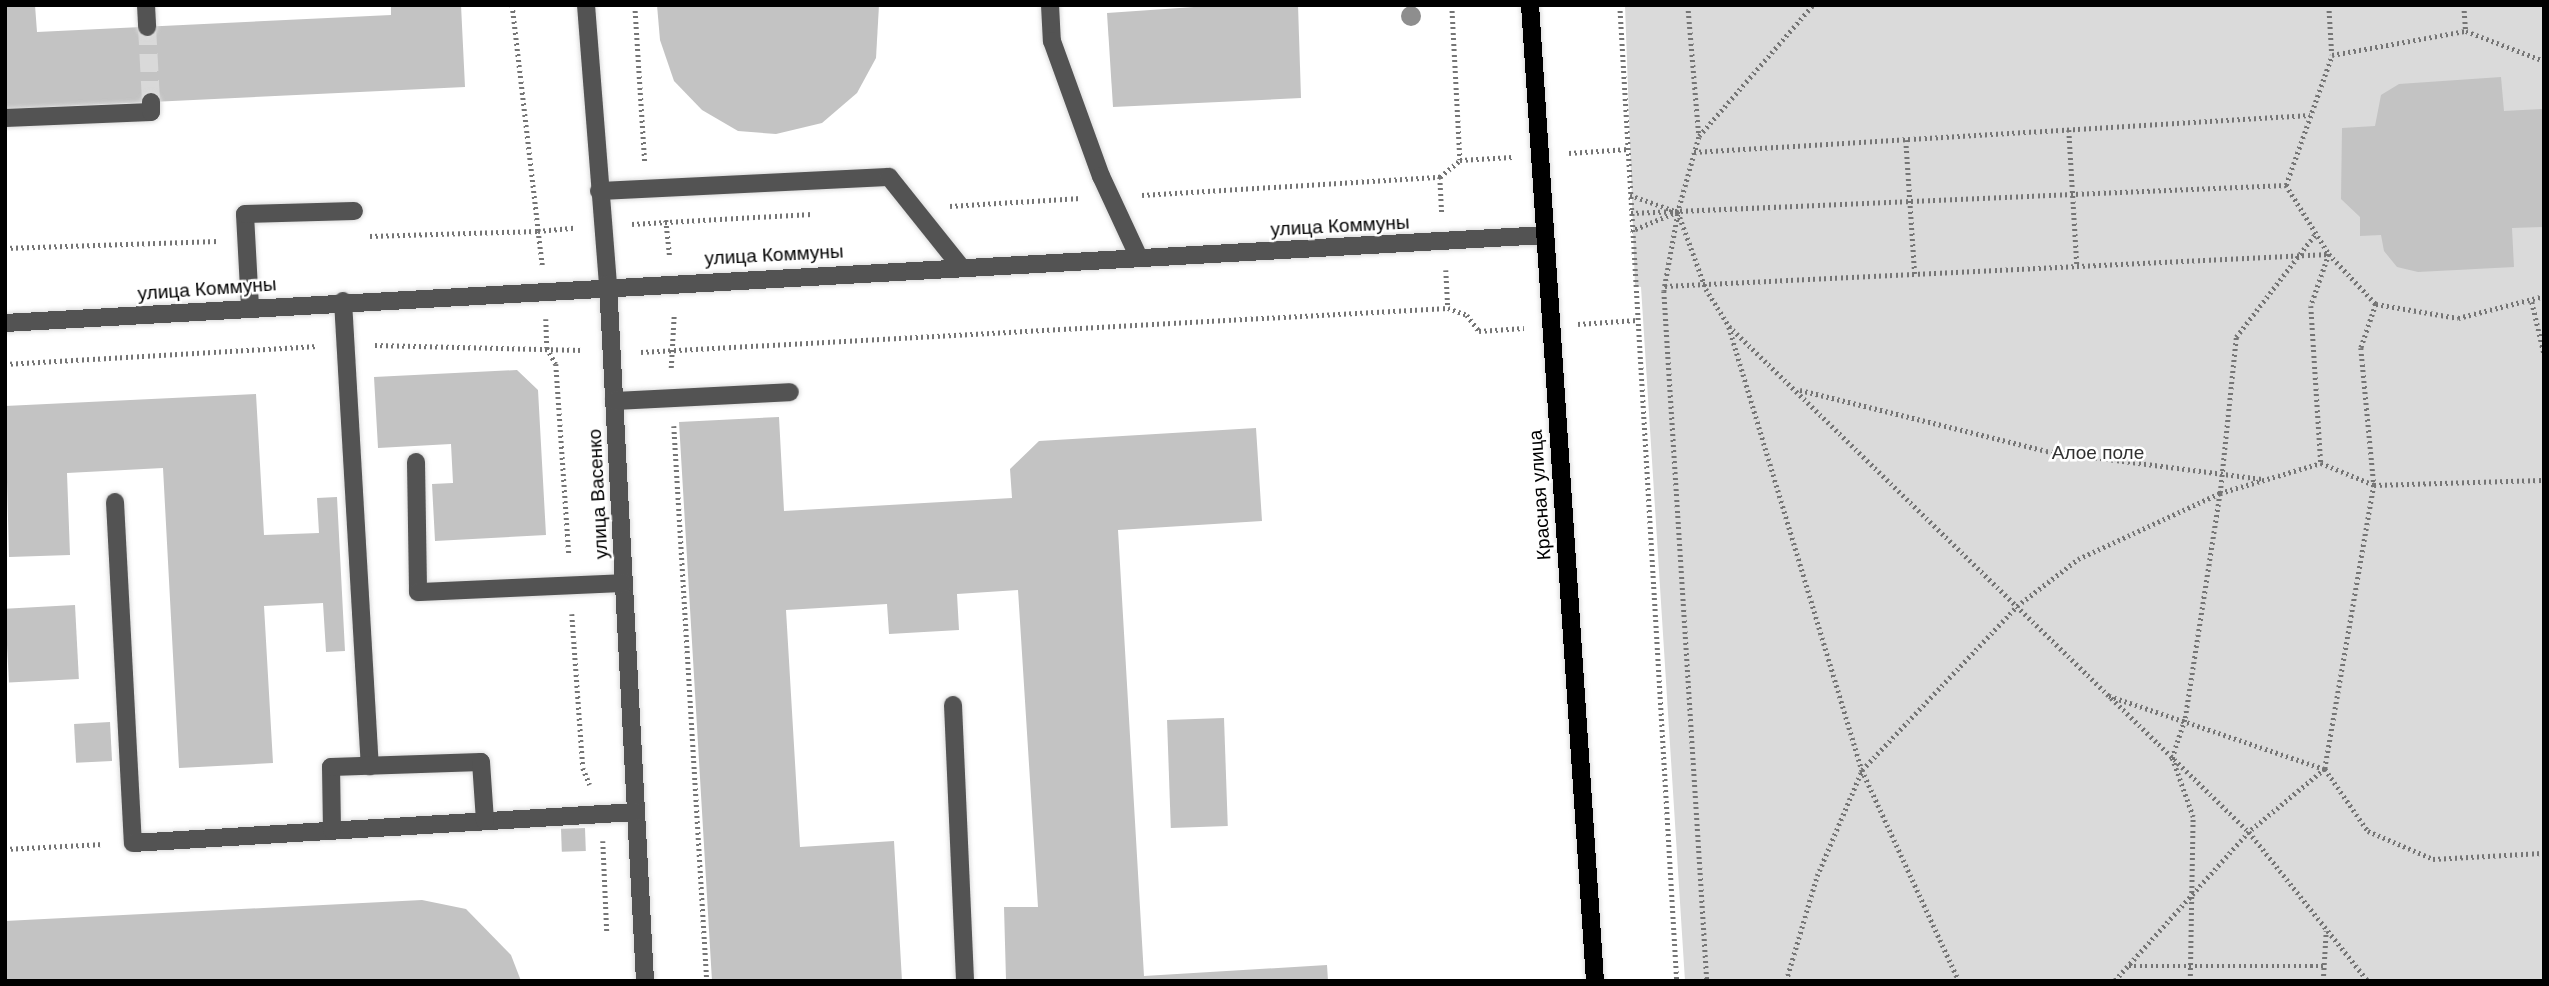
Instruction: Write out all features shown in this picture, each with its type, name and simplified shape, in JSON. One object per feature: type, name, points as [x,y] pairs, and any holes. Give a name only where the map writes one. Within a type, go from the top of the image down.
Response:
[{"type":"main road","name":"Красная улица","points":[[1530,5],[1595,981]]},
{"type":"street","points":[[146,5],[147,27]]},
{"type":"street","name":"улица Васенко","points":[[586,5],[608,284],[645,981]]},
{"type":"street","points":[[1050,5],[1052,41],[1101,177],[1139,258]]},
{"type":"street","points":[[5,118],[151,112],[151,102]]},
{"type":"street","points":[[599,191],[889,177],[961,267]]},
{"type":"street","points":[[250,307],[245,214],[354,211]]},
{"type":"street","name":"улица Коммуны","points":[[5,323],[608,284],[1544,235]]},
{"type":"street","points":[[343,301],[370,766]]},
{"type":"street","points":[[614,401],[790,392]]},
{"type":"street","points":[[416,462],[418,592],[624,583]]},
{"type":"street","points":[[115,502],[133,843],[636,812]]},
{"type":"street","points":[[953,705],[965,981]]},
{"type":"street","points":[[332,830],[331,768],[481,761],[485,821]]},
{"type":"path","points":[[635,5],[646,188],[667,222],[672,281],[676,351],[672,398],[708,981]]},
{"type":"path","points":[[1452,5],[1460,160]]},
{"type":"path","points":[[1620,5],[1677,981]]},
{"type":"path","points":[[1688,5],[1699,136],[1678,212],[1665,286],[1707,981]]},
{"type":"path","points":[[1699,136],[1813,5]]},
{"type":"path","points":[[2286,185],[2332,55],[2329,5]]},
{"type":"path","points":[[2464,5],[2466,31]]},
{"type":"path","points":[[2332,55],[2466,31],[2544,61]]},
{"type":"path","points":[[1694,152],[2310,115]]},
{"type":"path","points":[[2068,130],[2077,266]]},
{"type":"path","points":[[1906,140],[1914,274]]},
{"type":"path","points":[[1631,213],[2286,185]]},
{"type":"path","points":[[2286,185],[2329,254],[2376,304],[2458,318],[2532,302],[2544,296]]},
{"type":"path","points":[[1630,195],[1678,212]]},
{"type":"path","points":[[1632,231],[1678,212]]},
{"type":"path","points":[[1678,212],[1704,284],[1729,326],[1862,769],[1959,981]]},
{"type":"path","points":[[2190,981],[2188,897],[2193,817],[2172,758],[2185,718],[2220,493],[2236,337],[2296,255],[2316,233]]},
{"type":"path","points":[[1665,286],[2329,254]]},
{"type":"path","points":[[2321,463],[2311,306],[2329,254]]},
{"type":"path","points":[[2532,302],[2544,353]]},
{"type":"path","points":[[2115,981],[2249,832],[2325,769],[2374,485],[2361,348],[2376,304]]},
{"type":"path","points":[[5,364],[345,344],[611,352],[676,351],[1448,308],[1467,316],[1479,331],[1637,320]]},
{"type":"path","points":[[1729,326],[1800,389],[2108,696],[2249,832],[2368,981]]},
{"type":"path","points":[[1800,389],[2046,451],[2266,479]]},
{"type":"path","points":[[1786,981],[1817,876],[1862,769],[2017,606],[2078,559],[2220,493],[2321,463],[2374,485],[2544,480]]},
{"type":"path","points":[[2108,696],[2185,718],[2325,769],[2368,831],[2433,859],[2544,853]]},
{"type":"path","points":[[5,849],[133,843]]},
{"type":"path","points":[[2323,981],[2326,930]]},
{"type":"path","points":[[2128,966],[2324,966]]},
{"type":"green space","name":"Алое поле","points":[[1625,5],[2544,5],[2544,981],[1685,981],[1641,287],[1635,286]]},
{"type":"building","points":[[5,5],[35,5],[37,32],[391,15],[391,5],[461,5],[465,87],[5,109]]},
{"type":"building","points":[[657,5],[879,5],[876,58],[857,93],[822,123],[776,134],[738,131],[702,110],[674,81],[660,40]]},
{"type":"building","points":[[1223,5],[1298,5],[1301,98],[1113,107],[1107,13]]},
{"type":"building","points":[[2501,77],[2504,111],[2544,109],[2544,227],[2512,228],[2514,267],[2418,272],[2397,267],[2384,251],[2381,235],[2360,236],[2360,217],[2341,199],[2342,128],[2375,126],[2381,95],[2399,84]]},
{"type":"building","points":[[517,370],[538,390],[546,535],[435,541],[432,484],[453,483],[451,444],[378,448],[374,377]]},
{"type":"building","points":[[256,394],[264,535],[319,533],[317,498],[337,497],[345,651],[326,652],[323,603],[264,606],[273,763],[179,768],[163,468],[67,473],[70,555],[9,557],[5,406]]},
{"type":"building","points":[[779,417],[784,511],[1012,498],[1010,469],[1039,441],[1256,428],[1262,521],[1118,530],[1144,976],[1327,965],[1328,981],[1006,980],[1004,907],[1038,907],[1018,590],[957,594],[959,630],[889,634],[887,604],[786,610],[800,847],[894,841],[902,981],[712,981],[679,422]]},
{"type":"building","points":[[75,605],[79,679],[9,683],[5,609]]},
{"type":"building","points":[[1224,718],[1228,826],[1171,828],[1167,720]]},
{"type":"building","points":[[110,722],[112,761],[76,763],[74,724]]},
{"type":"building","points":[[585,828],[586,851],[562,852],[561,829]]},
{"type":"building","points":[[422,900],[466,909],[511,955],[521,981],[5,981],[5,921]]},
{"type":"tunnel","points":[[147,27],[151,102]]}]
